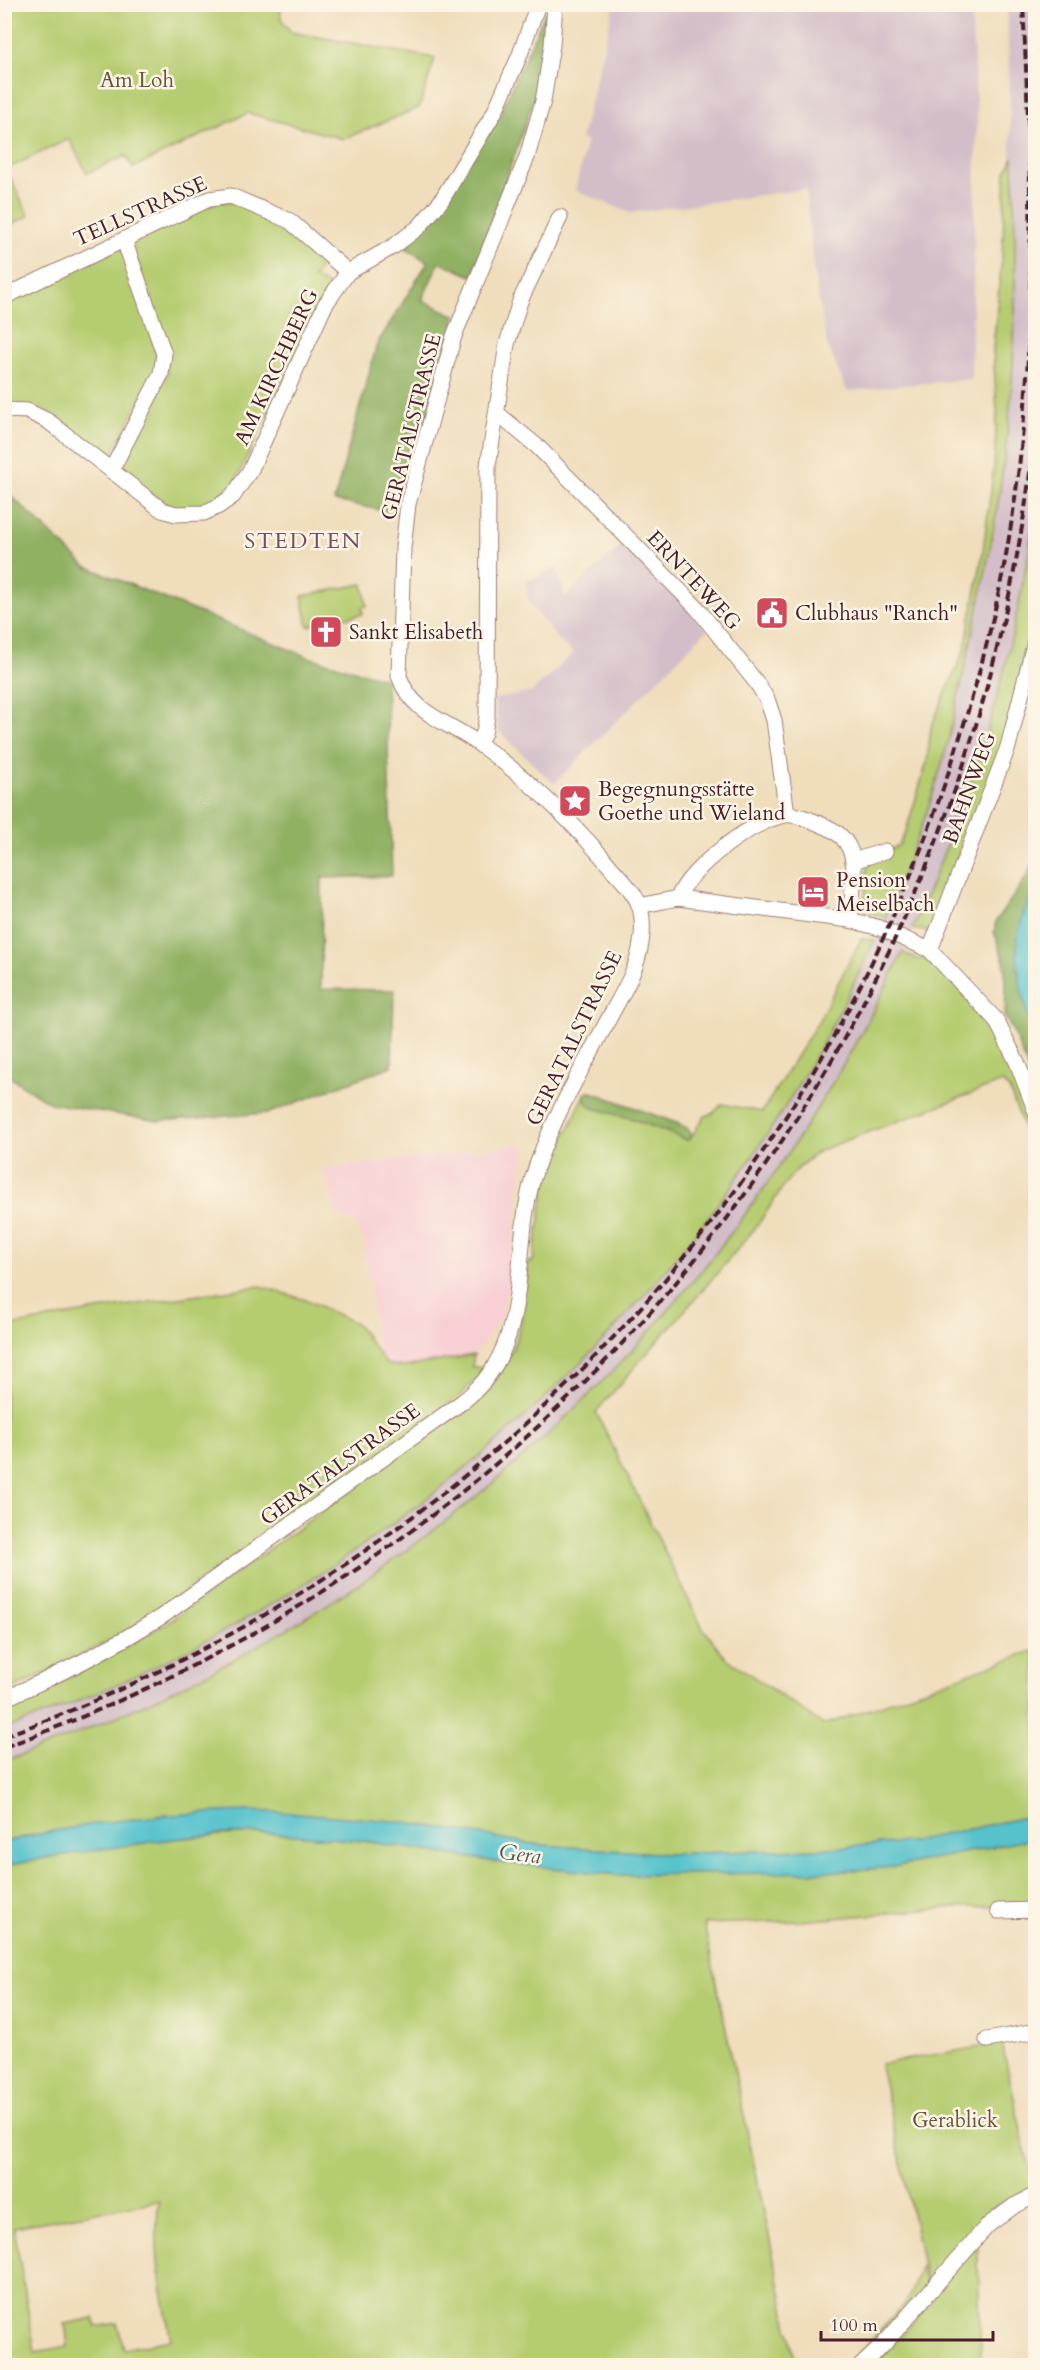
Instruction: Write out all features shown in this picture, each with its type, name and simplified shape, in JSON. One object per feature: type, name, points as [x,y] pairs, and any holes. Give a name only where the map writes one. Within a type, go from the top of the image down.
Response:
[{"type":"street","name":"AM KIRCHBERG","points":[[4,410],[27,411],[48,421],[150,503],[162,510],[176,514],[204,513],[219,506],[232,495],[251,469],[321,313],[348,272],[380,255],[411,233],[441,201],[494,113],[519,57],[538,4]]},
{"type":"street","name":"GERATALSTRASSE","points":[[4,1699],[81,1662],[161,1617],[462,1402],[492,1371],[502,1354],[510,1331],[529,1193],[537,1165],[557,1119],[636,966],[643,926],[639,906],[621,879],[566,818],[530,783],[478,743],[431,715],[411,699],[403,688],[399,676],[403,548],[408,504],[454,336],[527,157],[543,100],[552,45],[555,4]]},
{"type":"street","name":"TELLSTRASSE","points":[[4,297],[209,199],[231,196],[290,222],[348,272]]},
{"type":"street","points":[[478,743],[484,733],[487,717],[488,466],[498,414],[507,344],[520,301],[560,217]]},
{"type":"street","points":[[111,471],[161,374],[164,354],[124,240]]},
{"type":"street","name":"ERNTEWEG","points":[[498,414],[537,447],[697,608],[756,682],[767,699],[774,720],[787,814]]},
{"type":"street","name":"BAHNWEG","points":[[930,950],[1008,747],[1035,637]]},
{"type":"street","points":[[678,898],[681,889],[718,852],[767,820],[787,814],[806,818],[834,830],[845,841],[854,861],[850,920]]},
{"type":"street","points":[[854,861],[885,851]]},
{"type":"street","points":[[639,906],[678,898],[850,920],[880,928],[930,950],[996,1020],[1017,1062],[1035,1112]]},
{"type":"street","points":[[998,1911],[1035,1910]]},
{"type":"street","points":[[987,2040],[1035,2031]]},
{"type":"street","points":[[861,2366],[890,2338],[987,2226],[1014,2206],[1035,2195]]},
{"type":"shaded area","points":[[614,5],[971,5],[977,118],[971,379],[847,391],[827,345],[813,270],[806,189],[630,213],[575,190],[587,141],[581,139]]},
{"type":"shaded area","points":[[1007,5],[1035,5],[1036,515],[1015,625],[988,728],[970,785],[942,861],[903,952],[851,1054],[761,1195],[675,1305],[617,1368],[511,1469],[459,1512],[386,1566],[280,1633],[169,1693],[101,1724],[5,1761],[4,1729],[88,1697],[156,1666],[265,1608],[369,1541],[440,1488],[491,1446],[596,1347],[652,1285],[737,1177],[825,1039],[875,940],[923,823],[947,745],[995,529],[1009,424],[1015,307]]},
{"type":"shaded area","points":[[623,544],[707,630],[554,784],[499,731],[494,699],[532,692],[573,653],[556,637],[528,601],[527,581],[557,568],[565,597]]},
{"type":"shaded area","points":[[527,1144],[519,1188],[509,1282],[501,1317],[474,1355],[404,1367],[386,1364],[378,1351],[364,1241],[355,1223],[336,1214],[323,1169]]},
{"type":"green space","name":"Am Loh","points":[[4,5],[280,5],[281,19],[291,32],[435,58],[419,108],[343,139],[248,113],[133,168],[126,156],[87,173],[69,139],[6,169],[29,216],[5,227]]},
{"type":"green space","points":[[551,7],[539,85],[472,276],[439,262],[422,300],[456,316],[401,514],[334,501],[377,344],[428,262],[404,247],[498,118],[545,13]]},
{"type":"green space","points":[[1013,157],[1014,352],[1005,454],[994,527],[942,764],[920,830],[885,918],[864,910],[867,869],[871,861],[899,845],[906,831],[927,762],[931,727],[965,649],[983,552],[994,465],[997,412],[993,349],[1002,257],[1006,172]]},
{"type":"green space","points":[[229,201],[281,222],[325,257],[314,278],[330,287],[236,480],[226,494],[214,503],[198,508],[172,508],[123,476],[121,461],[168,371],[131,241],[207,205]]},
{"type":"green space","points":[[121,246],[149,325],[159,365],[110,458],[104,459],[5,405],[5,303]]},
{"type":"green space","points":[[4,489],[85,566],[308,657],[386,679],[392,876],[322,878],[321,989],[394,990],[392,1066],[269,1113],[158,1121],[50,1103],[5,1074]]},
{"type":"green space","points":[[1035,515],[1035,625],[1006,746],[935,933],[912,929],[953,830],[988,729],[1015,623]]},
{"type":"green space","points":[[363,584],[367,606],[362,607],[363,614],[308,626],[302,596]]},
{"type":"green space","points":[[1035,858],[1035,892],[1031,898],[1017,968],[1035,1043],[1035,1087],[1014,1033],[1005,1017],[1004,961],[994,932],[996,921],[1026,878]]},
{"type":"green space","points":[[861,939],[875,940],[826,1037],[754,1154],[672,1263],[579,1365],[478,1458],[369,1541],[253,1615],[131,1678],[5,1729],[4,1709],[87,1669],[165,1624],[483,1396],[505,1364],[518,1333],[528,1262],[533,1262],[545,1186],[555,1158],[585,1094],[585,1101],[689,1140],[705,1116],[713,1113],[722,1104],[762,1112],[818,1022]]},
{"type":"green space","points":[[903,952],[916,959],[925,959],[955,984],[1002,1040],[1035,1126],[1035,1156],[1009,1089],[1002,1082],[821,1150],[808,1159],[789,1179],[751,1233],[596,1412],[702,1627],[726,1658],[824,1725],[1035,1650],[1035,1815],[909,1842],[817,1849],[668,1854],[540,1845],[405,1822],[164,1815],[33,1835],[5,1842],[5,1761],[151,1701],[288,1628],[416,1543],[535,1446],[643,1338],[741,1219],[828,1090]]},
{"type":"green space","points":[[589,1091],[679,1124],[687,1128],[692,1135],[689,1141],[637,1120],[593,1108],[585,1101],[585,1094]]},
{"type":"green space","points":[[260,1286],[309,1301],[357,1324],[386,1364],[404,1367],[474,1355],[472,1367],[487,1368],[458,1398],[156,1612],[119,1636],[5,1693],[5,1327],[91,1311]]},
{"type":"green space","points":[[273,1833],[364,1841],[497,1862],[619,1875],[841,1871],[893,1867],[1035,1838],[1036,1906],[956,1907],[802,1921],[704,1924],[796,2365],[5,2366],[4,1866],[138,1843]],"holes":[[[159,2201],[157,2254],[171,2340],[124,2349],[117,2323],[96,2327],[94,2318],[65,2324],[68,2346],[35,2352],[14,2227]]]},
{"type":"green space","name":"Gerablick","points":[[1002,2043],[1033,2186],[990,2209],[977,2223],[981,2365],[874,2366],[931,2302],[880,2064]]},
{"type":"green space","points":[[921,2266],[927,2291],[855,2365],[842,2366],[856,2356],[907,2302]]},
{"type":"water","points":[[1035,892],[1033,964],[1036,982],[1035,1043],[1021,986],[1017,947],[1019,928],[1025,910]]},
{"type":"water","name":"Gera","points":[[249,1811],[405,1822],[540,1845],[668,1854],[817,1849],[909,1842],[1035,1815],[1036,1838],[893,1867],[779,1873],[619,1875],[497,1862],[364,1841],[273,1833],[221,1834],[164,1840],[5,1866],[5,1842],[35,1835],[126,1820]]},
{"type":"railway","points":[[4,1736],[132,1684],[254,1621],[371,1547],[480,1463],[582,1370],[675,1268],[758,1158],[831,1041],[881,942],[911,875],[937,806],[974,689],[1002,577],[1017,481],[1028,346],[1030,209],[1023,4]]},
{"type":"railway","points":[[4,1747],[212,1656],[401,1539],[568,1398],[714,1236],[834,1055],[930,858],[997,647],[1036,423]]},
{"type":"place","name":"Clubhaus \"Ranch\"","points":[[772,613]]},
{"type":"place","name":"Sankt Elisabeth","points":[[326,632]]},
{"type":"place","name":"Begegnungsstätte Goethe und Wieland","points":[[575,801]]},
{"type":"place","name":"Pension Meiselbach","points":[[813,892]]},
{"type":"district","name":"STEDTEN","points":[[303,540]]}]
